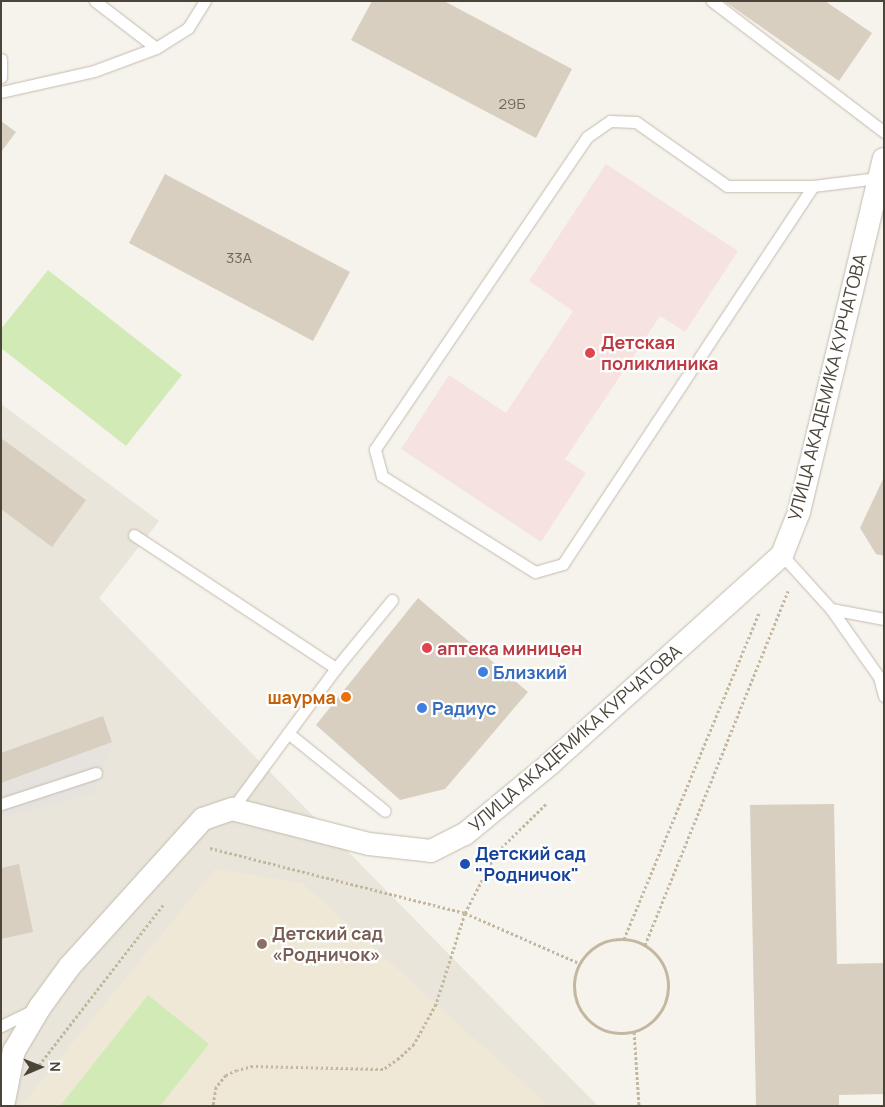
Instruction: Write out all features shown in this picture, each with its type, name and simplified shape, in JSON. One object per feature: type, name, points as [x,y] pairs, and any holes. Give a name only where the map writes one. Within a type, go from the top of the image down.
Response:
[{"type":"street","name":"УЛИЦА АКАДЕМИКА КУРЧАТОВА","points":[[232,809],[369,844],[431,851],[465,834],[789,563],[799,512],[881,168]]},
{"type":"street","points":[[3,1106],[14,1051],[40,1007],[70,966],[204,818],[232,809]]},
{"type":"lane","points":[[95,1],[156,48]]},
{"type":"lane","points":[[1,92],[94,71],[156,48],[188,28],[205,1]]},
{"type":"lane","points":[[712,1],[884,132]]},
{"type":"lane","points":[[1,59],[1,77]]},
{"type":"lane","points":[[813,186],[563,564],[535,572],[382,476],[375,449],[587,137],[610,121],[636,122],[727,186],[813,186],[881,168]]},
{"type":"lane","points":[[134,534],[336,668]]},
{"type":"lane","points":[[789,563],[831,610],[879,677],[884,696]]},
{"type":"lane","points":[[232,809],[336,668],[392,600]]},
{"type":"lane","points":[[831,610],[884,619]]},
{"type":"lane","points":[[288,733],[385,810]]},
{"type":"lane","points":[[1,804],[96,773]]},
{"type":"lane","points":[[1,1026],[40,1007]]},
{"type":"path","points":[[645,945],[789,563]]},
{"type":"path","points":[[624,938],[762,606]]},
{"type":"path","points":[[208,848],[465,913],[579,963]]},
{"type":"path","points":[[36,1068],[165,903]]},
{"type":"path","points":[[213,1106],[216,1086],[226,1075],[237,1070],[253,1066],[383,1069],[398,1058],[414,1044],[436,1004],[465,913]]},
{"type":"path","points":[[624,938],[645,945],[662,961],[669,985],[662,1009],[655,1019],[634,1032],[604,1030],[580,1010],[573,987],[579,963],[596,945],[624,938]]},
{"type":"path","points":[[634,1032],[639,1106]]},
{"type":"shaded area","name":"Детская поликлиника","points":[[606,164],[738,251],[685,332],[660,316],[565,459],[586,473],[541,542],[401,449],[449,375],[506,413],[573,311],[529,281]]},
{"type":"shaded area","points":[[1,404],[159,521],[99,598],[598,1106],[1,1106]]},
{"type":"shaded area","points":[[103,716],[112,742],[94,793],[1,818],[1,753]]},
{"type":"shaded area","name":"Детский сад «Родничок»","points":[[215,869],[302,883],[549,1106],[21,1106]]},
{"type":"green space","points":[[48,270],[182,375],[126,446],[1,348],[1,329]]},
{"type":"green space","points":[[148,995],[209,1044],[160,1106],[60,1106]]},
{"type":"building","points":[[372,1],[444,1],[572,69],[536,138],[351,40]]},
{"type":"building","points":[[724,1],[825,1],[872,33],[839,81]]},
{"type":"building","points":[[1,121],[16,132],[1,152]]},
{"type":"building","points":[[165,174],[350,272],[313,341],[129,243]]},
{"type":"building","points":[[1,438],[86,500],[52,547],[1,509]]},
{"type":"building","points":[[884,477],[884,556],[876,554],[860,528]]},
{"type":"building","name":"Радиус","points":[[418,598],[528,692],[445,789],[400,800],[316,725]]},
{"type":"building","points":[[103,716],[112,742],[1,783],[1,753]]},
{"type":"building","points":[[834,804],[837,964],[884,963],[884,1094],[839,1095],[839,1106],[756,1106],[750,805]]},
{"type":"building","points":[[19,864],[33,932],[1,939],[1,868]]},
{"type":"place","name":"Детская поликлиника","points":[[590,353]]},
{"type":"place","name":"аптека миницен","points":[[427,648]]},
{"type":"place","name":"Близкий","points":[[483,672]]},
{"type":"place","name":"шаурма","points":[[346,697]]},
{"type":"place","name":"Радиус","points":[[422,708]]},
{"type":"place","name":"Детский сад \"Родничок\"","points":[[465,864]]},
{"type":"place","name":"Детский сад «Родничок»","points":[[262,944]]}]
